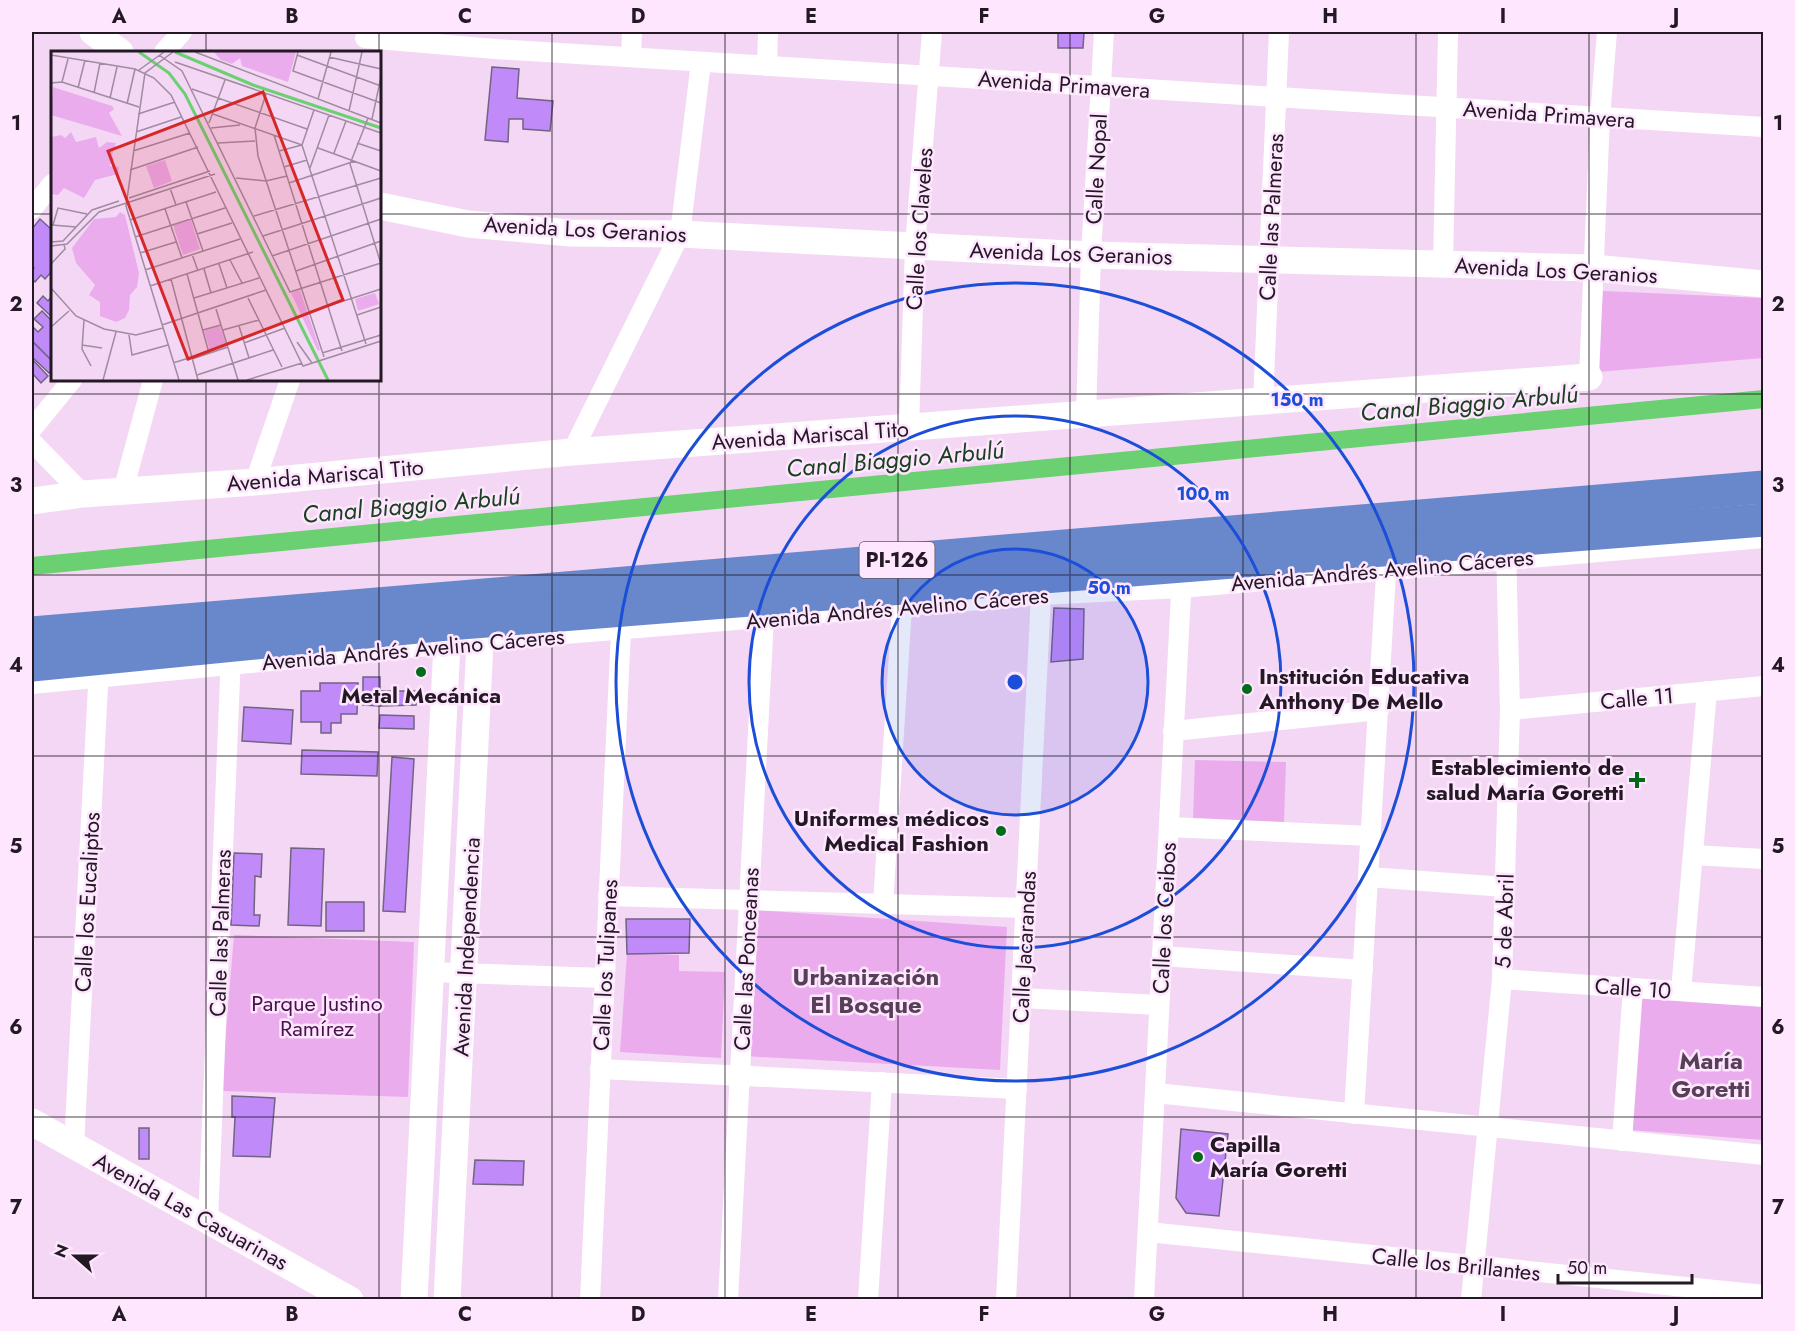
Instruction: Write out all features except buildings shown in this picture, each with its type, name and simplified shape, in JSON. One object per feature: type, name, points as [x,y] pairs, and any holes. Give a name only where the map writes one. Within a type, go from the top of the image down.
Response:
[{"type":"highway","name":"Avenida Andrés Avelino Cáceres","points":[[32,633],[448,622],[1182,563],[1764,487]]},
{"type":"highway","name":"Avenida Andrés Avelino Cáceres","points":[[1182,563],[1387,560],[1507,550],[1764,520]]},
{"type":"highway","name":"Avenida Andrés Avelino Cáceres","points":[[32,665],[99,668],[231,656],[448,622]]},
{"type":"street","points":[[93,32],[119,51]]},
{"type":"street","points":[[165,51],[182,32]]},
{"type":"street","points":[[631,57],[632,32]]},
{"type":"street","points":[[767,66],[768,32]]},
{"type":"street","name":"Calle los Claveles","points":[[909,428],[915,246],[932,32]]},
{"type":"street","name":"Calle Nopal","points":[[1086,415],[1091,255],[1104,32]]},
{"type":"street","name":"Calle las Palmeras","points":[[1263,402],[1279,32]]},
{"type":"street","points":[[1443,264],[1448,32]]},
{"type":"street","points":[[1589,377],[1600,117],[1606,32]]},
{"type":"street","name":"Avenida Primavera","points":[[362,41],[496,40],[631,57],[701,62],[1764,127]]},
{"type":"street","points":[[572,452],[680,234],[701,62]]},
{"type":"street","points":[[32,209],[51,185]]},
{"type":"street","name":"Avenida Los Geranios","points":[[381,207],[468,224],[570,233],[680,234],[1091,255],[1593,268],[1764,284]]},
{"type":"street","name":"Avenida Mariscal Tito","points":[[32,501],[83,494],[255,482],[572,452],[1589,377]]},
{"type":"street","points":[[32,429],[71,381]]},
{"type":"street","points":[[123,491],[153,381]]},
{"type":"street","points":[[255,482],[290,381]]},
{"type":"street","points":[[32,442],[83,494]]},
{"type":"street","name":"Avenida Andrés Avelino Cáceres","points":[[1507,550],[1764,538]]},
{"type":"street","name":"5 de Abril","points":[[1471,1299],[1502,979],[1510,710],[1507,550]]},
{"type":"street","points":[[1354,1114],[1387,560]]},
{"type":"street","name":"Avenida Andrés Avelino Cáceres","points":[[482,619],[621,630],[1041,595],[1182,563]]},
{"type":"street","name":"Calle los Ceibos","points":[[1144,1299],[1182,563]]},
{"type":"street","name":"Calle Jacarandas","points":[[1006,1299],[1041,595]]},
{"type":"street","points":[[883,904],[902,607]]},
{"type":"street","name":"Calle las Ponceanas","points":[[728,1299],[764,618]]},
{"type":"street","name":"Avenida Independencia","points":[[447,1299],[482,619]]},
{"type":"street","name":"Avenida Independencia","points":[[414,1299],[448,622]]},
{"type":"street","name":"Calle los Tulipanes","points":[[590,1299],[621,630]]},
{"type":"street","name":"Calle las Palmeras","points":[[208,1221],[231,656]]},
{"type":"street","name":"Avenida Andrés Avelino Cáceres","points":[[32,684],[99,668]]},
{"type":"street","name":"Calle los Eucaliptos","points":[[74,1146],[99,668]]},
{"type":"street","name":"Calle 11","points":[[1510,710],[1764,686]]},
{"type":"street","points":[[1681,991],[1707,691]]},
{"type":"street","points":[[1173,731],[1379,710]]},
{"type":"street","points":[[1168,827],[1371,836]]},
{"type":"street","points":[[1693,855],[1764,859]]},
{"type":"street","points":[[1368,877],[1505,887]]},
{"type":"street","points":[[608,896],[1025,908]]},
{"type":"street","points":[[1162,956],[1363,970]]},
{"type":"street","points":[[429,972],[604,978]]},
{"type":"street","name":"Calle 10","points":[[1502,979],[1764,997]]},
{"type":"street","points":[[1622,1141],[1633,988]]},
{"type":"street","points":[[1021,998],[1159,1005]]},
{"type":"street","points":[[600,1069],[1017,1089]]},
{"type":"street","points":[[868,1299],[882,1082]]},
{"type":"street","points":[[1155,1093],[1764,1155]]},
{"type":"street","name":"Avenida Las Casuarinas","points":[[32,1122],[350,1299]]},
{"type":"street","name":"Calle los Brillantes","points":[[1148,1232],[1764,1295]]},
{"type":"green space","points":[[1603,291],[1763,298],[1763,358],[1598,372]]},
{"type":"green space","points":[[1195,760],[1286,762],[1284,822],[1193,820]]},
{"type":"green space","points":[[755,910],[1007,927],[1000,1070],[743,1056]]},
{"type":"green space","name":"Parque Justino Ramírez","points":[[234,935],[414,942],[408,1097],[221,1091]]},
{"type":"green space","points":[[627,954],[679,955],[679,971],[725,972],[721,1058],[620,1052]]},
{"type":"green space","points":[[1641,994],[1763,1003],[1763,1140],[1630,1130]]},
{"type":"waterway","name":"Canal Biaggio Arbulú","points":[[32,566],[1764,399]]},
{"type":"place","name":"Metal Mecánica","points":[[421,672]]},
{"type":"place","name":"Institución Educativa Anthony De Mello","points":[[1247,689]]},
{"type":"place","name":"Establecimiento de salud María Goretti","points":[[1637,780]]},
{"type":"place","name":"Uniformes médicos Medical Fashion","points":[[1001,831]]},
{"type":"place","name":"Capilla María Goretti","points":[[1198,1157]]},
{"type":"district","name":"Urbanización El Bosque","points":[[866,990]]},
{"type":"district","name":"María Goretti","points":[[1711,1074]]}]
